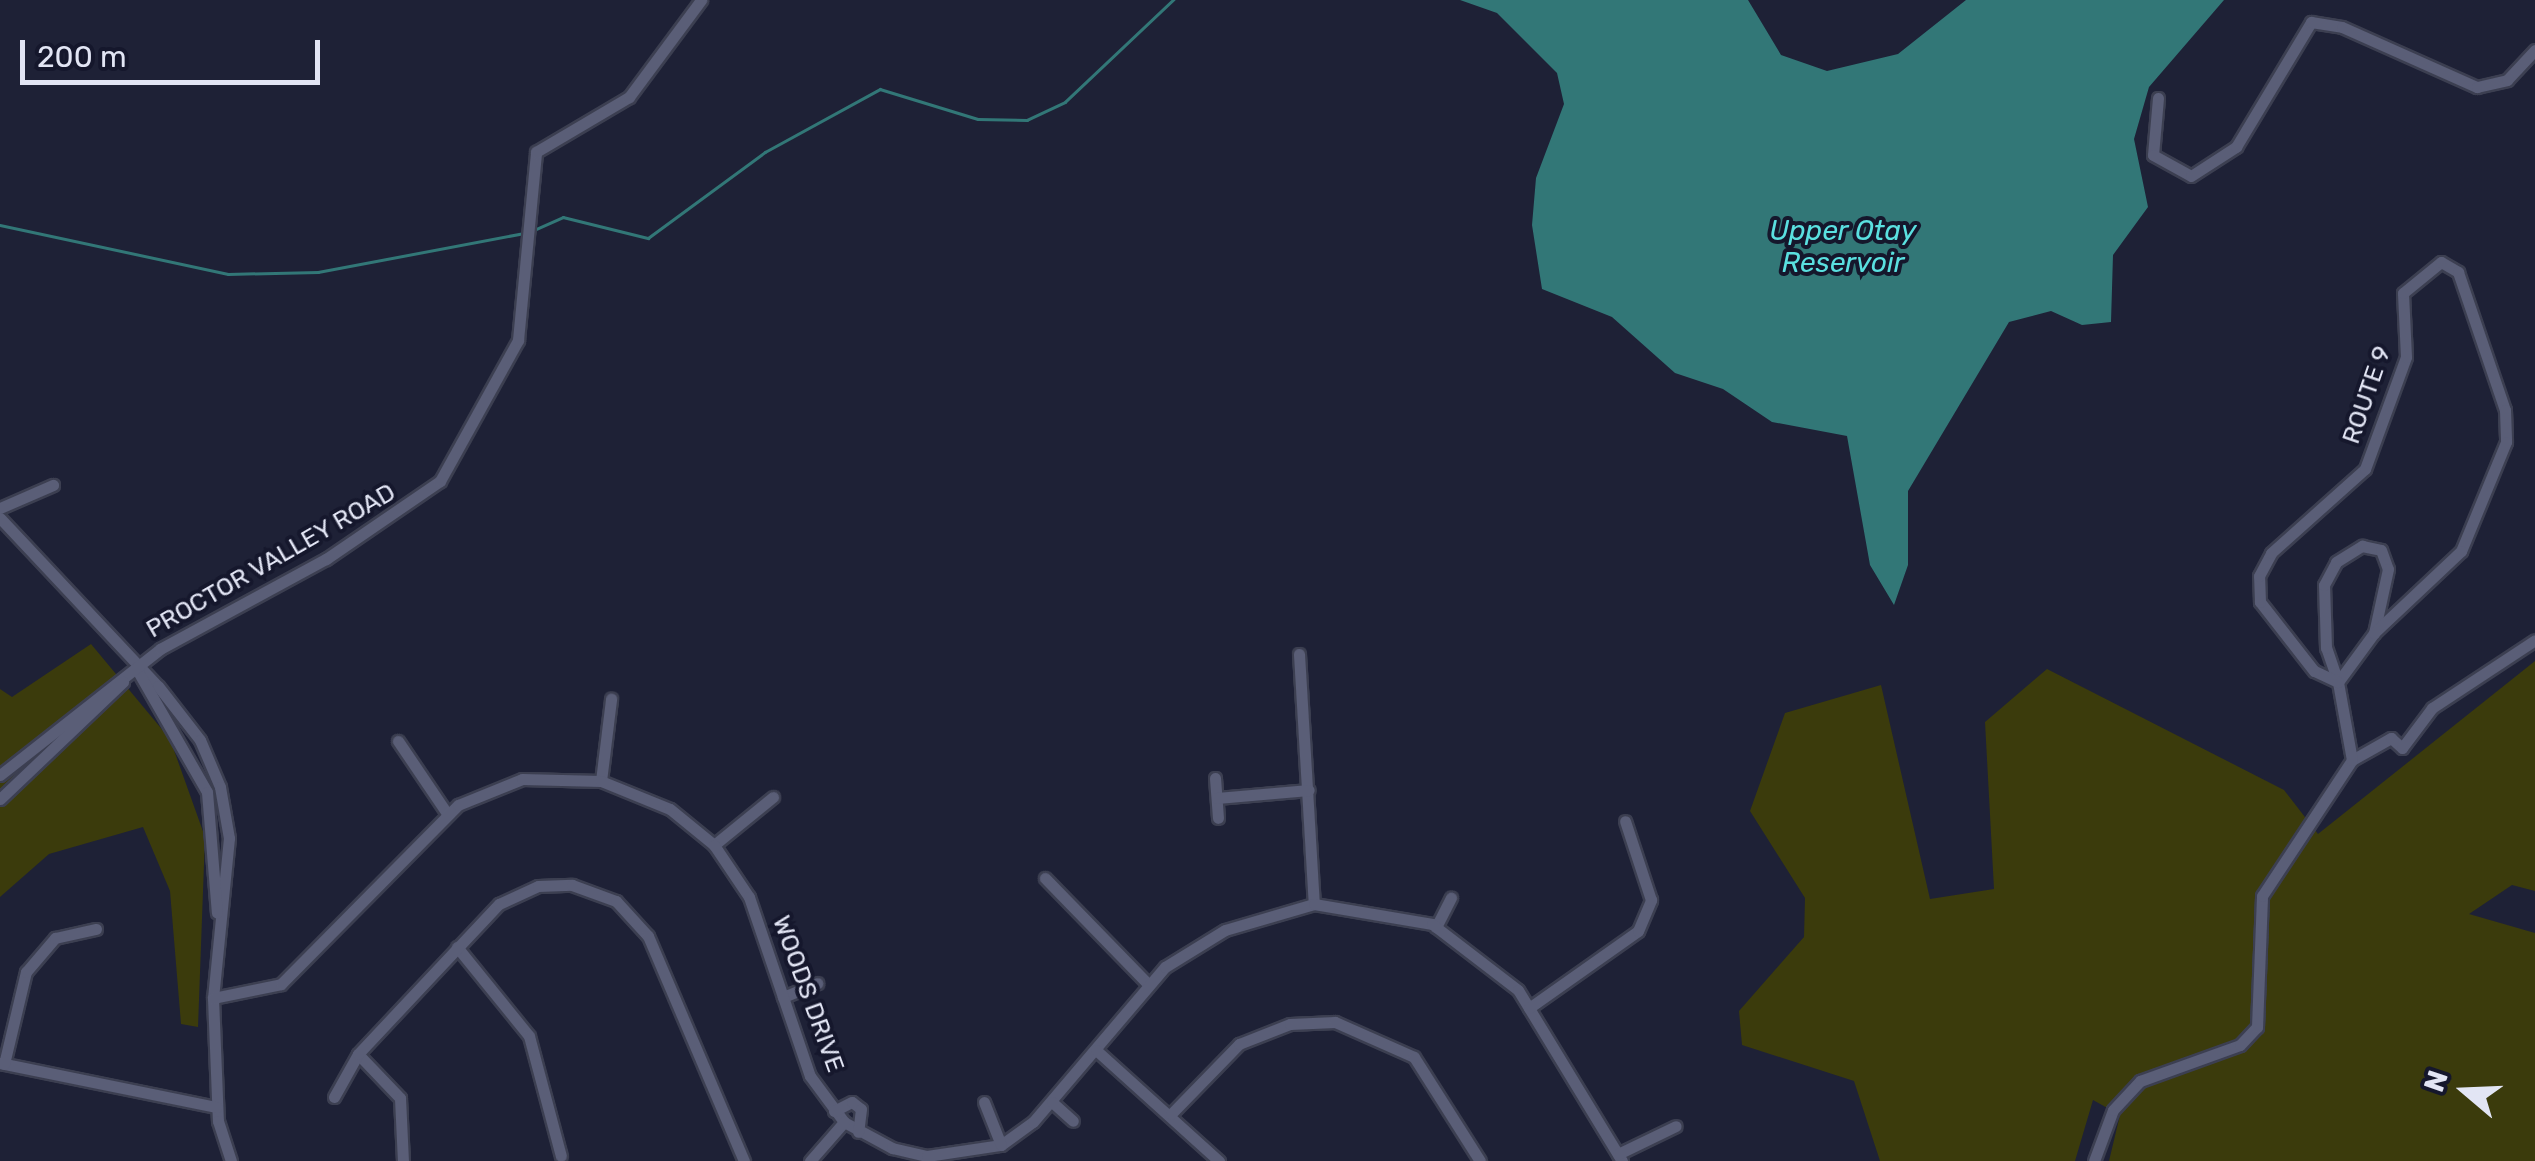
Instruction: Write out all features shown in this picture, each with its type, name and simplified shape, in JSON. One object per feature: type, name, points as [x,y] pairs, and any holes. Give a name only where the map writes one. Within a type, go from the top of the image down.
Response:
[{"type":"street","name":"PROCTOR VALLEY ROAD","points":[[0,776],[136,668],[440,481],[518,340],[536,152],[629,97],[700,0]]},
{"type":"street","points":[[2158,98],[2153,155],[2191,176],[2236,146],[2311,22],[2342,26],[2477,87],[2507,80],[2535,50]]},
{"type":"street","name":"ROUTE 9","points":[[2440,262],[2458,272],[2504,410],[2506,442],[2461,551],[2374,633],[2338,682],[2314,671],[2260,602],[2259,576],[2271,553],[2365,469],[2406,357],[2403,293],[2440,262]]},
{"type":"street","points":[[0,508],[53,485]]},
{"type":"street","points":[[0,518],[136,668],[208,792],[217,913],[217,1107],[230,1161]]},
{"type":"street","name":"ROUTE 9","points":[[2352,760],[2338,682],[2324,633],[2324,585],[2336,562],[2362,546],[2381,550],[2388,568],[2374,633]]},
{"type":"street","points":[[2094,1161],[2113,1110],[2140,1081],[2254,1032],[2262,896],[2352,760],[2391,738],[2402,748],[2432,708],[2535,640]]},
{"type":"street","points":[[1299,654],[1314,904]]},
{"type":"street","name":"PROCTOR VALLEY ROAD","points":[[0,799],[136,668]]},
{"type":"street","points":[[602,781],[611,699]]},
{"type":"street","points":[[398,741],[446,812]]},
{"type":"street","points":[[1216,778],[1218,818]]},
{"type":"street","name":"WOODS DRIVE","points":[[214,998],[281,984],[446,812],[522,779],[602,781],[670,809],[714,845],[749,897],[810,1076],[844,1122],[892,1148],[979,1157],[1001,1145],[1052,1102],[1148,984],[1225,930],[1314,904],[1378,908],[1436,927],[1529,1008],[1620,1157]]},
{"type":"street","points":[[1216,798],[1309,790]]},
{"type":"street","points":[[714,845],[772,797]]},
{"type":"street","points":[[1529,1008],[1638,930],[1651,900],[1626,821]]},
{"type":"street","points":[[1045,878],[1148,984]]},
{"type":"street","points":[[334,1097],[358,1054],[457,947],[528,889],[572,884],[616,901],[648,936],[744,1161]]},
{"type":"street","points":[[1436,927],[1452,898]]},
{"type":"street","points":[[96,929],[55,938],[26,972],[2,1064],[217,1107]]},
{"type":"street","points":[[457,947],[529,1036],[561,1156]]},
{"type":"street","points":[[783,997],[817,983]]},
{"type":"street","points":[[1171,1114],[1239,1044],[1277,1027],[1336,1022],[1414,1057],[1480,1161]]},
{"type":"street","points":[[1096,1050],[1219,1161]]},
{"type":"street","points":[[358,1054],[400,1098],[403,1161]]},
{"type":"street","points":[[834,1111],[852,1102],[862,1109],[858,1132]]},
{"type":"street","points":[[984,1102],[1001,1145]]},
{"type":"street","points":[[1052,1102],[1074,1121]]},
{"type":"street","points":[[810,1161],[844,1122]]},
{"type":"street","points":[[1620,1157],[1676,1126]]},
{"type":"street","points":[[886,1161],[892,1148]]},
{"type":"shaded area","points":[[91,644],[170,739],[205,837],[198,1027],[181,1024],[170,891],[143,827],[49,854],[0,897],[0,689],[12,697]]},
{"type":"shaded area","points":[[2535,661],[2535,891],[2512,885],[2469,914],[2535,933],[2535,1161],[2109,1161],[2120,1115],[2093,1100],[2075,1161],[1880,1161],[1854,1081],[1742,1045],[1739,1011],[1804,937],[1805,898],[1750,811],[1785,713],[1881,685],[1930,899],[1994,889],[1985,722],[2047,669],[2284,790],[2318,834]]},
{"type":"water","name":"Upper Otay Reservoir","points":[[1460,0],[1748,0],[1781,55],[1827,71],[1898,54],[1966,0],[2224,0],[2149,87],[2134,139],[2148,207],[2113,255],[2111,322],[2082,325],[2051,311],[2009,322],[1908,491],[1908,565],[1894,605],[1870,565],[1847,436],[1772,422],[1723,389],[1675,373],[1612,317],[1542,289],[1532,225],[1536,178],[1564,104],[1557,73],[1497,13]]},
{"type":"waterway","points":[[532,231],[563,217],[648,238],[765,152],[880,89],[978,119],[1027,120],[1065,102],[1173,0]]},
{"type":"waterway","points":[[0,225],[228,274],[318,272],[525,233]]}]
